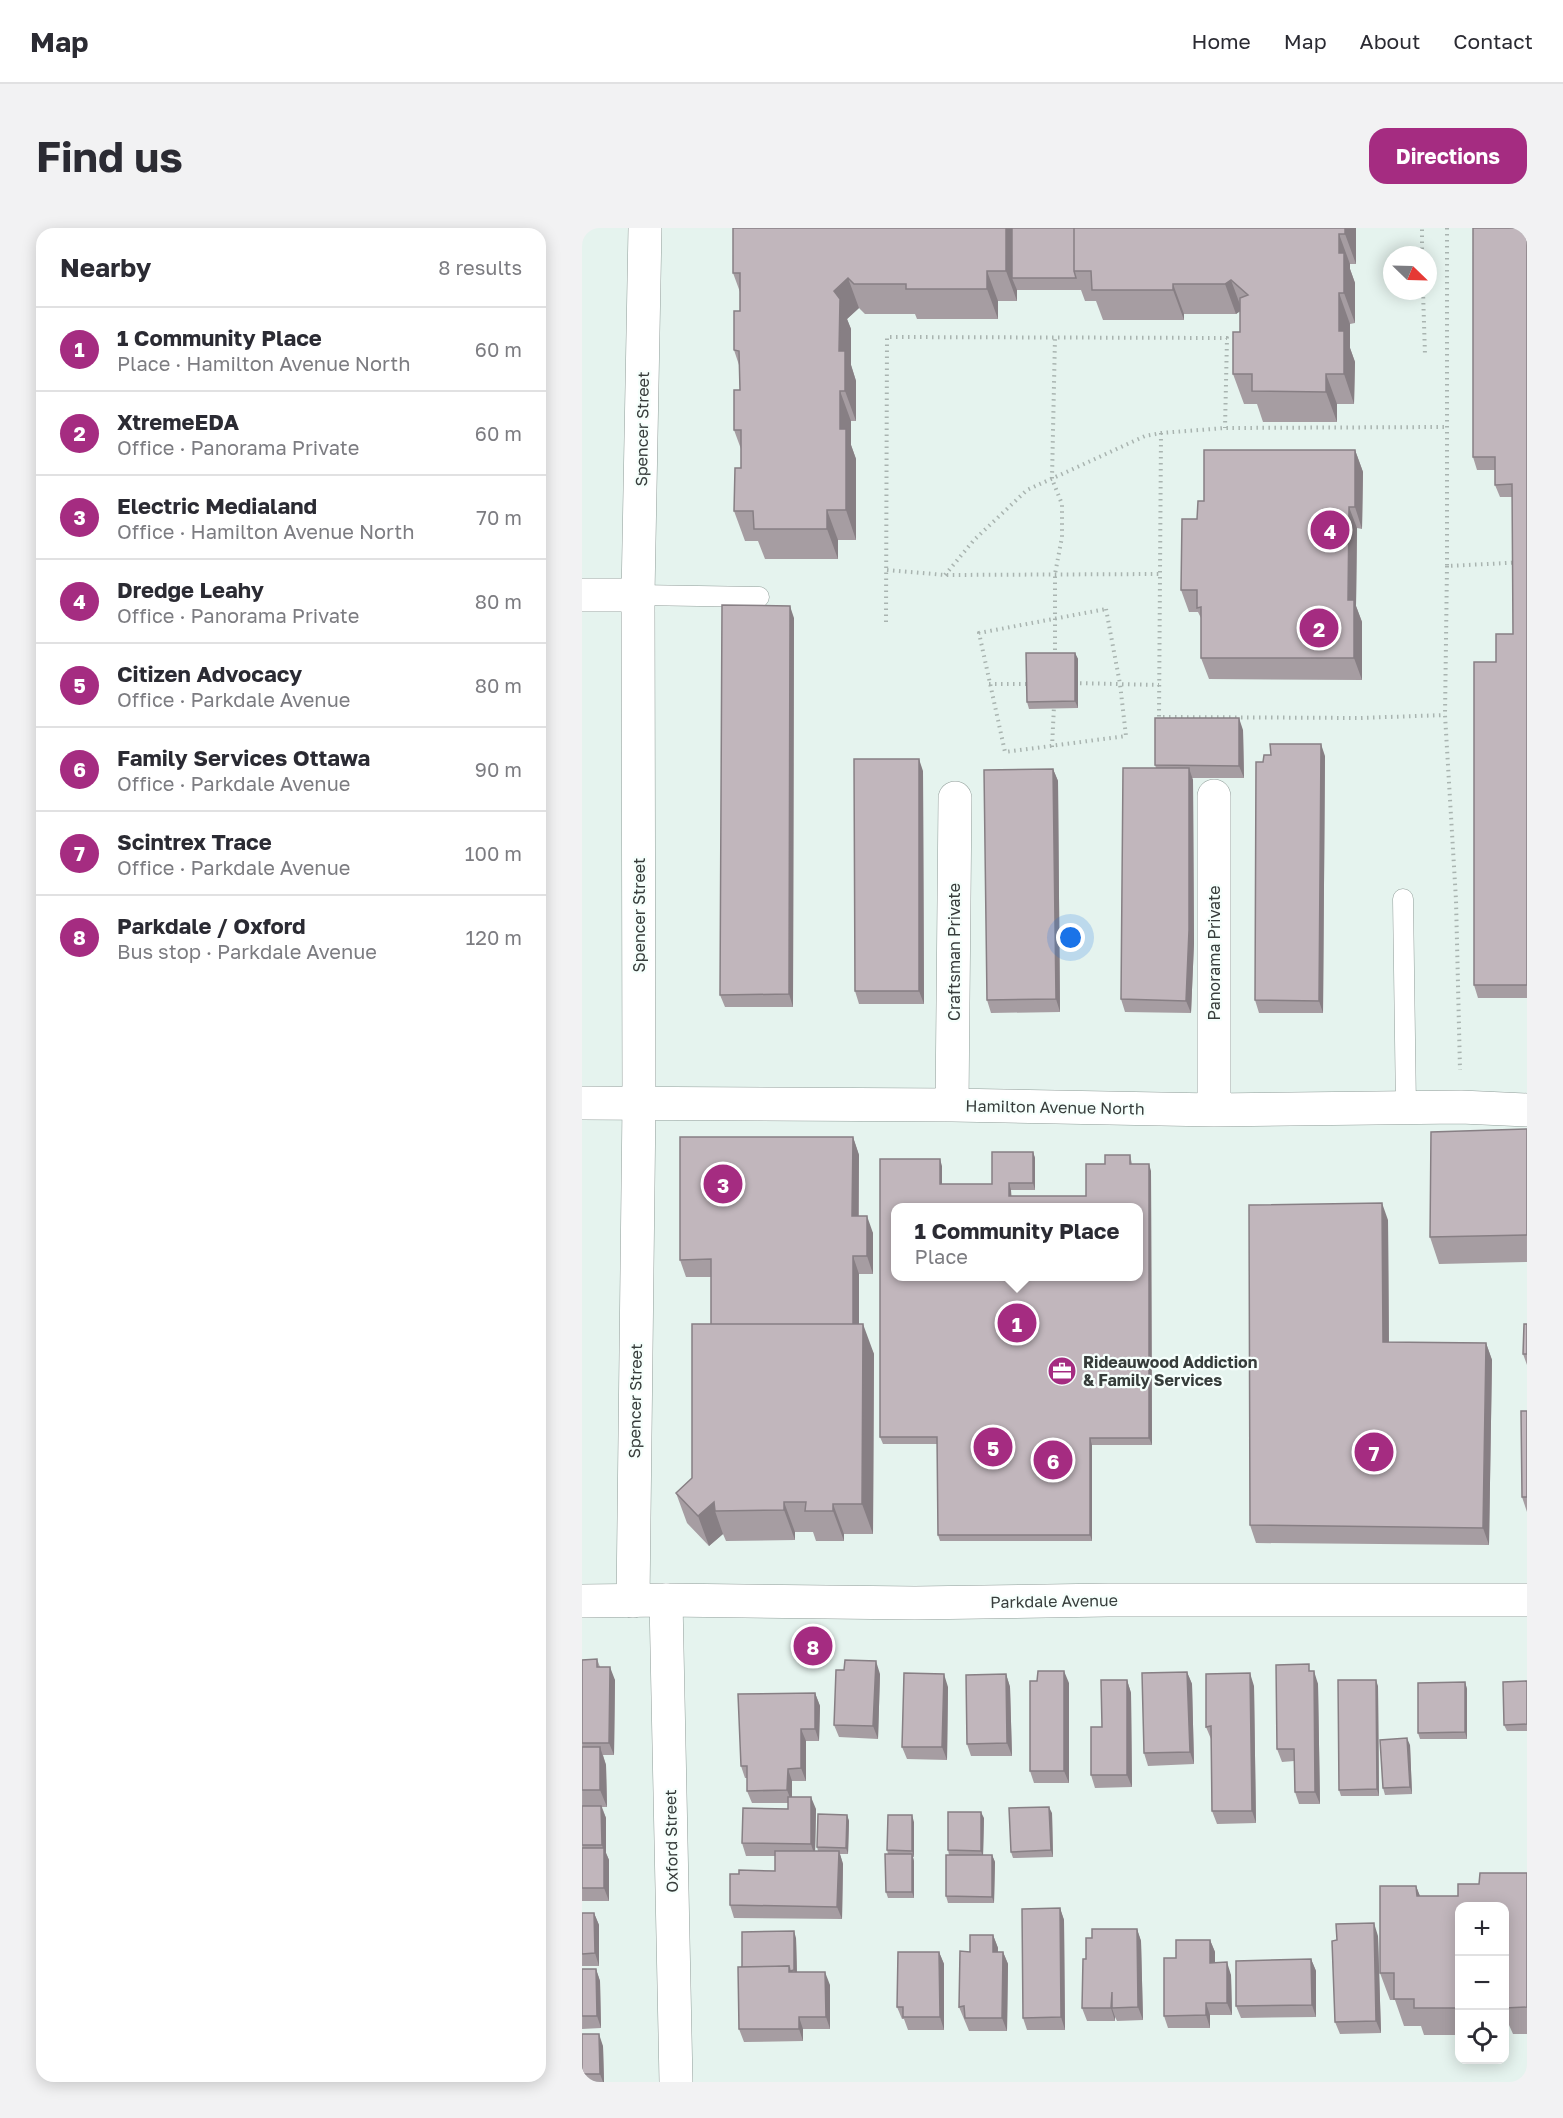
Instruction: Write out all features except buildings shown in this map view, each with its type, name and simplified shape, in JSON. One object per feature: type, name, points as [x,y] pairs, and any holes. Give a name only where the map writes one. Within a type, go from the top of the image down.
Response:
[{"type":"street","name":"Spencer Street","points":[[633,1601],[639,1104],[638,595],[645,228]]},
{"type":"street","points":[[582,595],[638,595]]},
{"type":"street","name":"Panorama Private","points":[[1214,796],[1214,1110]]},
{"type":"street","name":"Craftsman Private","points":[[952,1106],[955,798]]},
{"type":"street","name":"Hamilton Avenue North","points":[[582,1103],[1214,1110],[1461,1107],[1527,1110]]},
{"type":"street","name":"Oxford Street","points":[[666,1600],[676,2082]]},
{"type":"street","name":"Parkdale Avenue","points":[[582,1601],[915,1604],[1108,1600],[1527,1600]]},
{"type":"lane","points":[[638,595],[759,597]]},
{"type":"lane","points":[[1403,899],[1406,1108]]},
{"type":"path","points":[[1422,228],[1422,246]]},
{"type":"path","points":[[1447,228],[1445,715],[1456,900],[1461,1107]]},
{"type":"path","points":[[1423,300],[1425,355]]},
{"type":"path","points":[[886,621],[887,337],[1227,338],[1225,428]]},
{"type":"path","points":[[1055,338],[1052,479],[1062,504],[1062,537],[1055,574],[1055,658]]},
{"type":"path","points":[[945,575],[974,540],[1027,490],[1145,436],[1225,428],[1446,427]]},
{"type":"path","points":[[1161,433],[1159,717],[1360,718],[1445,715]]},
{"type":"path","points":[[1447,566],[1527,562]]},
{"type":"path","points":[[887,570],[945,575],[1160,574]]},
{"type":"path","points":[[1106,609],[1120,684],[1126,736],[1005,752],[979,633],[1054,619],[1106,609]]},
{"type":"path","points":[[1071,683],[1159,685]]},
{"type":"path","points":[[989,684],[1032,684]]},
{"type":"path","points":[[1052,747],[1054,701]]},
{"type":"place","name":"Dredge Leahy","points":[[1330,530]]},
{"type":"place","name":"XtremeEDA","points":[[1319,628]]},
{"type":"place","name":"Electric Medialand","points":[[723,1184]]},
{"type":"place","name":"1 Community Place","points":[[1017,1323]]},
{"type":"place","name":"Rideauwood Addiction & Family Services","points":[[1062,1371]]},
{"type":"place","name":"Citizen Advocacy","points":[[993,1447]]},
{"type":"place","name":"Scintrex Trace","points":[[1374,1452]]},
{"type":"place","name":"Family Services Ottawa","points":[[1053,1460]]},
{"type":"place","name":"Parkdale / Oxford","points":[[813,1646]]}]
